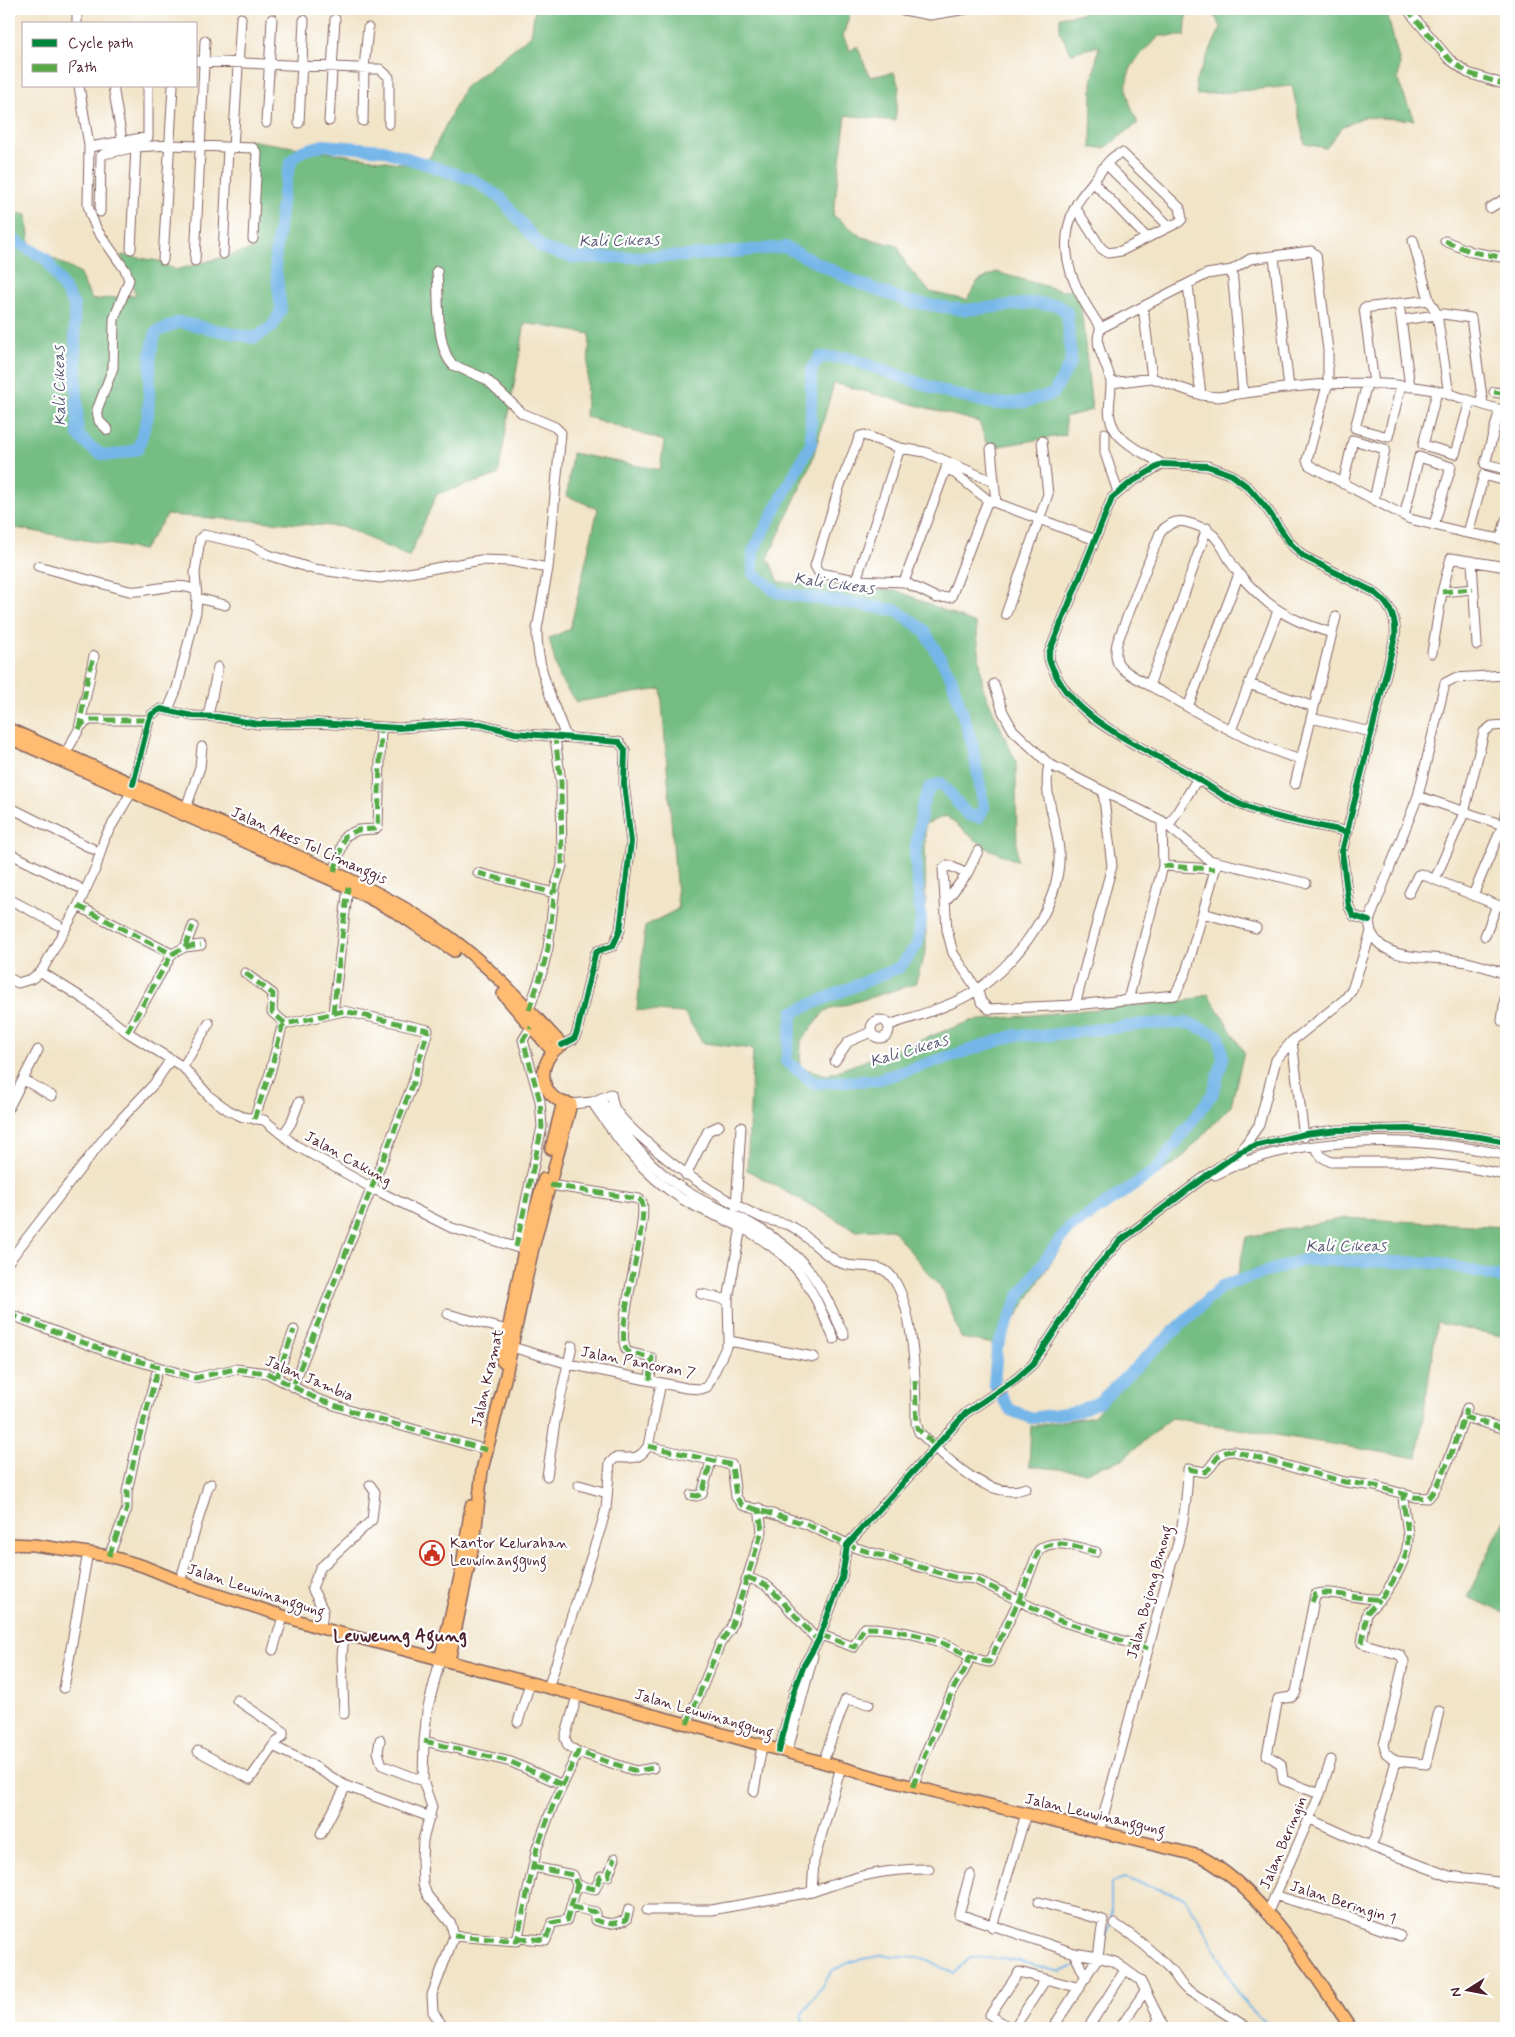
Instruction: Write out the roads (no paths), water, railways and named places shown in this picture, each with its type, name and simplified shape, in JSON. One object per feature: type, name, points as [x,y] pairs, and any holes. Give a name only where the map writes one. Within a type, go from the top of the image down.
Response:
[{"type":"main road","name":"Jalan Akes Tol Cimanggis","points":[[9,729],[348,888],[371,894],[445,943],[506,996],[531,1027],[557,1049]]},
{"type":"main road","name":"Jalan Akes Tol Cimanggis","points":[[9,738],[186,808],[334,872],[448,936],[474,957],[529,1010],[557,1049]]},
{"type":"main road","points":[[557,1049],[545,1062],[544,1077],[549,1090],[567,1103]]},
{"type":"main road","name":"Jalan Kramat","points":[[442,1664],[475,1536],[484,1449],[524,1250],[567,1103]]},
{"type":"main road","name":"Jalan Kramat","points":[[484,1449],[512,1346],[524,1250],[550,1185],[567,1103]]},
{"type":"main road","name":"Jalan Leuwinanggung","points":[[9,1544],[34,1545],[109,1556],[284,1617],[442,1664],[530,1683],[687,1724],[913,1787],[1200,1856],[1232,1877],[1267,1914],[1302,1956],[1351,2028]]},
{"type":"street","points":[[77,9],[77,22]]},
{"type":"street","points":[[898,9],[930,15],[967,9]]},
{"type":"street","points":[[1407,9],[1449,60],[1468,73],[1506,84]]},
{"type":"street","points":[[223,254],[241,18]]},
{"type":"street","points":[[329,121],[335,18]]},
{"type":"street","points":[[266,123],[272,20]]},
{"type":"street","points":[[298,123],[304,20]]},
{"type":"street","points":[[363,121],[364,68],[368,28]]},
{"type":"street","points":[[195,261],[201,146],[200,61],[206,41]]},
{"type":"street","points":[[200,61],[380,69],[386,72],[388,77],[389,124]]},
{"type":"street","points":[[78,88],[89,147],[88,205],[97,230],[126,271],[129,280],[114,319],[113,368],[97,410],[99,421],[108,430]]},
{"type":"street","points":[[114,88],[122,140]]},
{"type":"street","points":[[89,147],[148,137],[148,88]]},
{"type":"street","points":[[163,260],[173,88]]},
{"type":"street","points":[[100,212],[102,155],[136,148],[170,145],[253,148],[257,153],[253,239]]},
{"type":"street","points":[[131,249],[136,148]]},
{"type":"street","points":[[1075,207],[1102,248],[1108,253],[1121,251],[1182,219],[1180,208],[1122,153],[1107,165],[1075,207],[1067,232],[1066,258],[1083,303],[1101,328]]},
{"type":"street","points":[[1107,165],[1169,226]]},
{"type":"street","points":[[1093,182],[1147,238]]},
{"type":"street","points":[[1490,208],[1506,198]]},
{"type":"street","points":[[1413,240],[1429,300],[1437,314],[1449,395]]},
{"type":"street","points":[[1445,241],[1472,252],[1506,258]]},
{"type":"street","points":[[1369,920],[1354,916],[1349,907],[1342,852],[1395,637],[1393,616],[1386,602],[1363,586],[1318,566],[1303,556],[1284,535],[1262,503],[1232,475],[1207,466],[1162,464],[1116,432],[1108,409],[1111,383],[1097,339],[1101,328],[1188,285],[1206,274],[1232,270],[1250,259],[1311,251],[1316,255],[1328,350],[1328,382],[1307,460],[1312,468],[1404,516],[1434,525],[1504,539],[1506,520]]},
{"type":"street","points":[[1274,256],[1289,388]]},
{"type":"street","points":[[1232,270],[1244,393]]},
{"type":"street","points":[[437,271],[441,336],[449,361],[453,365],[486,379],[522,413],[555,426],[561,433],[548,568],[537,629],[538,656],[566,737]]},
{"type":"street","points":[[1188,285],[1201,395]]},
{"type":"street","points":[[1400,303],[1406,386],[1388,437],[1355,428],[1370,384],[1364,308],[1400,303],[1429,300]]},
{"type":"street","points":[[1143,307],[1152,378]]},
{"type":"street","points":[[1402,320],[1437,314],[1471,318],[1483,404]]},
{"type":"street","points":[[1111,383],[1152,378],[1201,395],[1218,397],[1328,382],[1406,386],[1437,392],[1503,410],[1485,464],[1506,469]]},
{"type":"street","points":[[1437,392],[1423,445],[1454,454],[1470,401]]},
{"type":"street","points":[[1494,392],[1506,394]]},
{"type":"street","points":[[1106,433],[1105,453],[1118,492]]},
{"type":"street","points":[[991,449],[994,482],[992,502],[951,597],[937,598],[904,582],[856,580],[819,573],[815,566],[818,552],[860,436],[864,435],[900,448],[926,452],[948,464],[994,482]]},
{"type":"street","points":[[1343,484],[1353,440],[1385,449],[1374,500]]},
{"type":"street","points":[[1006,614],[1041,519],[1049,488],[1042,441]]},
{"type":"street","points":[[856,580],[900,448]]},
{"type":"street","points":[[1404,516],[1419,457],[1451,467],[1434,525]]},
{"type":"street","points":[[948,464],[992,502],[1093,539]]},
{"type":"street","points":[[904,582],[948,464]]},
{"type":"street","points":[[1162,464],[1118,492],[1112,498],[1093,539],[1049,653],[1049,662],[1060,685],[1078,706],[1103,725],[1198,778],[1236,802],[1256,810],[1348,832]]},
{"type":"street","points":[[1468,533],[1484,475],[1506,481]]},
{"type":"street","points":[[1301,760],[1283,755],[1231,730],[1149,685],[1120,666],[1117,660],[1117,643],[1163,529],[1167,524],[1182,521],[1207,528],[1214,534],[1239,574],[1278,611],[1296,621],[1332,633]]},
{"type":"street","points":[[1149,685],[1180,606],[1207,528]]},
{"type":"street","points":[[168,710],[177,688],[196,594],[200,539],[204,535],[250,545],[270,555],[313,569],[380,578],[481,560],[511,561],[548,568]]},
{"type":"street","points":[[1432,652],[1442,592],[1451,558],[1506,567]]},
{"type":"street","points":[[1472,561],[1477,645]]},
{"type":"street","points":[[38,566],[129,591],[140,592],[181,586],[225,605]]},
{"type":"street","points":[[1188,707],[1239,574]]},
{"type":"street","points":[[1442,592],[1473,589]]},
{"type":"street","points":[[1231,730],[1278,611]]},
{"type":"street","points":[[1295,784],[1336,617]]},
{"type":"street","points":[[79,729],[88,676],[94,656]]},
{"type":"street","points":[[208,716],[218,667]]},
{"type":"street","points":[[1506,675],[1455,678],[1445,683],[1418,796],[1369,920],[1371,932],[1380,946],[1400,953],[1456,960],[1506,974]]},
{"type":"street","points":[[994,684],[1003,712],[1012,730],[1049,764],[1165,824],[1216,866]]},
{"type":"street","points":[[1249,684],[1314,707]]},
{"type":"street","points":[[9,978],[18,983],[31,979],[41,972],[78,906],[96,867],[105,837],[132,788],[149,720],[158,710],[258,724],[317,723],[405,728],[472,724],[555,738],[566,737],[616,742],[622,745],[631,842],[620,930],[613,946],[597,951],[577,1032],[574,1039],[557,1049]]},
{"type":"street","points":[[1312,718],[1371,732]]},
{"type":"street","points":[[65,754],[79,729],[89,720],[149,720]]},
{"type":"street","points":[[1435,879],[1464,813],[1484,732],[1492,726],[1506,725]]},
{"type":"street","points":[[334,872],[345,836],[358,830],[375,829],[378,826],[381,727]]},
{"type":"street","points":[[529,1010],[548,948],[554,893],[562,866],[561,782],[555,738]]},
{"type":"street","points":[[186,808],[200,767],[202,747]]},
{"type":"street","points":[[835,1062],[848,1042],[871,1032],[871,1026],[878,1020],[889,1025],[935,1009],[976,990],[1021,950],[1050,902],[1055,888],[1059,852],[1047,786],[1049,764]]},
{"type":"street","points":[[1128,1000],[1163,866],[1165,824],[1198,778]]},
{"type":"street","points":[[1075,1005],[1112,866],[1103,791]]},
{"type":"street","points":[[1418,796],[1505,826]]},
{"type":"street","points":[[9,807],[94,849]]},
{"type":"street","points":[[1473,895],[1505,826],[1506,811]]},
{"type":"street","points":[[945,902],[967,874],[978,851]]},
{"type":"street","points":[[9,853],[78,888]]},
{"type":"street","points":[[967,874],[948,865],[945,867],[945,902],[948,930],[953,953],[976,990],[981,1002],[989,1009],[1075,1005],[1168,997],[1178,993],[1216,866]]},
{"type":"street","points":[[1163,866],[1216,866],[1306,883]]},
{"type":"street","points":[[478,873],[554,893]]},
{"type":"street","points":[[1409,893],[1418,875],[1435,879],[1502,906],[1485,936]]},
{"type":"street","points":[[333,1013],[348,888]]},
{"type":"street","points":[[9,899],[58,925]]},
{"type":"street","points":[[78,906],[172,954]]},
{"type":"street","points":[[1203,913],[1256,928]]},
{"type":"street","points":[[185,947],[193,926]]},
{"type":"street","points":[[783,1752],[818,1642],[842,1578],[847,1545],[966,1413],[1016,1379],[1033,1364],[1087,1278],[1120,1241],[1155,1213],[1240,1152],[1259,1125],[1276,1060],[1292,1041],[1345,999],[1352,990],[1371,932]]},
{"type":"street","points":[[127,1032],[172,954],[185,947],[201,945]]},
{"type":"street","name":"Jalan Cakung","points":[[41,972],[84,999],[127,1032],[171,1059],[183,1068],[210,1097],[228,1110],[254,1119],[264,1120],[295,1145],[372,1188],[452,1228],[524,1250]]},
{"type":"street","points":[[245,972],[273,994],[272,1012],[286,1024]]},
{"type":"street","points":[[1502,1021],[1506,991]]},
{"type":"street","points":[[254,1119],[270,1073],[282,1027],[286,1024],[318,1018],[344,1010],[426,1028],[429,1032],[412,1086],[293,1386]]},
{"type":"street","points":[[183,1068],[209,1022]]},
{"type":"street","points":[[524,1250],[542,1127],[540,1101],[523,1040],[531,1027]]},
{"type":"street","points":[[1292,1041],[1305,1134],[1300,1148]]},
{"type":"street","points":[[9,1106],[38,1050]]},
{"type":"street","points":[[9,1261],[108,1133],[154,1084],[171,1059]]},
{"type":"street","points":[[24,1080],[52,1096]]},
{"type":"street","points":[[567,1103],[596,1101],[611,1094],[614,1108],[632,1129],[686,1175],[771,1221],[795,1228],[829,1258],[859,1267],[875,1267],[891,1275],[899,1288],[903,1301],[915,1361],[917,1428],[963,1472],[982,1484],[1014,1491],[1026,1488]]},
{"type":"street","points":[[596,1101],[653,1165],[688,1192],[736,1216],[743,1224],[773,1247],[804,1277],[834,1339]]},
{"type":"street","points":[[596,1101],[625,1150],[658,1181],[682,1199],[778,1239],[812,1272],[825,1293],[844,1335]]},
{"type":"street","points":[[283,1135],[291,1123],[299,1102]]},
{"type":"street","points":[[686,1175],[708,1131],[719,1126]]},
{"type":"street","points":[[736,1216],[741,1127]]},
{"type":"street","points":[[1240,1152],[1305,1134],[1338,1130],[1409,1129],[1480,1137],[1506,1142]]},
{"type":"street","points":[[1202,1180],[1245,1162],[1300,1148],[1348,1143],[1406,1142],[1437,1144],[1506,1155]]},
{"type":"street","points":[[1314,1146],[1318,1152],[1331,1162],[1415,1162],[1466,1167],[1506,1175]]},
{"type":"street","points":[[1240,1152],[1245,1162]]},
{"type":"street","points":[[550,1185],[641,1200],[643,1209],[626,1309],[624,1347],[628,1352],[652,1358],[650,1380]]},
{"type":"street","name":"Jalan Pancoran 7","points":[[512,1346],[568,1364],[695,1389],[707,1387],[729,1342],[728,1300],[743,1224]]},
{"type":"street","points":[[701,1294],[728,1300]]},
{"type":"street","name":"Jalan Jambia","points":[[9,1314],[108,1352],[198,1379],[235,1368],[267,1372],[317,1398],[363,1415],[484,1449]]},
{"type":"street","points":[[448,1314],[507,1330]]},
{"type":"street","points":[[277,1376],[294,1330]]},
{"type":"street","points":[[729,1342],[814,1358]]},
{"type":"street","points":[[547,1476],[555,1422],[572,1346]]},
{"type":"street","points":[[109,1556],[127,1509],[127,1492],[136,1450],[158,1368]]},
{"type":"street","points":[[548,1688],[601,1527],[606,1509],[612,1459],[640,1457],[648,1446],[661,1382]]},
{"type":"street","name":"Jalan Bojong Binong","points":[[1099,1832],[1171,1564],[1180,1538],[1189,1468],[1205,1472],[1217,1456],[1224,1452],[1234,1451],[1345,1482],[1425,1498],[1433,1493],[1466,1412],[1506,1429]]},
{"type":"street","points":[[648,1446],[732,1465],[738,1502],[806,1524],[847,1545],[954,1577],[975,1579],[1058,1620],[1148,1649]]},
{"type":"street","points":[[692,1495],[702,1494],[711,1461]]},
{"type":"street","points":[[180,1582],[208,1486],[211,1484]]},
{"type":"street","points":[[579,1484],[607,1493]]},
{"type":"street","points":[[321,1628],[322,1610],[312,1588],[320,1568],[367,1528],[372,1520],[375,1492],[370,1485]]},
{"type":"street","points":[[1403,1493],[1403,1511],[1408,1538],[1406,1549],[1392,1583],[1381,1599],[1367,1613],[1362,1643],[1404,1658],[1384,1745],[1386,1753],[1396,1761],[1426,1764],[1439,1711]]},
{"type":"street","points":[[687,1724],[720,1644],[731,1628],[762,1531],[759,1508]]},
{"type":"street","points":[[747,1577],[772,1590],[818,1642],[854,1647],[864,1628],[883,1629],[948,1645],[969,1657],[990,1662],[1042,1548],[1065,1544],[1096,1552]]},
{"type":"street","points":[[64,1688],[88,1552]]},
{"type":"street","name":"Jalan Beringin","points":[[1267,1914],[1277,1896],[1320,1794],[1284,1780],[1282,1764],[1266,1755],[1278,1699],[1293,1696],[1296,1692],[1315,1595],[1322,1592],[1368,1600],[1381,1599]]},
{"type":"street","points":[[273,1650],[284,1617]]},
{"type":"street","points":[[344,1634],[342,1656],[344,1714]]},
{"type":"street","points":[[913,1787],[927,1745],[936,1732],[952,1691],[966,1670],[969,1657]]},
{"type":"street","points":[[442,1664],[427,1711],[423,1781],[432,1802],[422,1850],[424,1884],[427,1895],[451,1924],[454,1936],[432,1995],[433,2012],[444,2028]]},
{"type":"street","points":[[518,1722],[530,1683]]},
{"type":"street","points":[[577,1696],[565,1738],[568,1746],[578,1752],[636,1771],[653,1768]]},
{"type":"street","points":[[823,1762],[844,1701],[846,1699],[869,1704]]},
{"type":"street","points":[[198,1751],[250,1779],[273,1746],[283,1736],[284,1731],[236,1700]]},
{"type":"street","points":[[380,1740],[378,1752],[382,1766],[423,1781]]},
{"type":"street","points":[[424,1741],[511,1762],[563,1785]]},
{"type":"street","points":[[273,1746],[312,1765],[346,1786],[430,1817]]},
{"type":"street","points":[[754,1791],[762,1746]]},
{"type":"street","points":[[454,1936],[486,1937],[513,1942],[518,1938],[533,1866],[544,1828],[578,1752]]},
{"type":"street","points":[[1320,1794],[1330,1760]]},
{"type":"street","points":[[1370,1846],[1375,1837],[1396,1761]]},
{"type":"street","points":[[812,1892],[814,1861],[841,1767]]},
{"type":"street","points":[[321,1834],[346,1786]]},
{"type":"street","points":[[992,1927],[1026,1814]]},
{"type":"street","points":[[1310,1819],[1370,1846],[1449,1876],[1506,1883]]},
{"type":"street","points":[[533,1866],[573,1875],[578,1884],[595,1890],[601,1876],[608,1876],[615,1858]]},
{"type":"street","points":[[647,1910],[711,1910],[812,1892],[859,1876],[881,1871],[929,1869]]},
{"type":"street","points":[[970,1874],[959,1914],[992,1927],[1074,1953],[1115,1962],[1140,1980],[1164,2028]]},
{"type":"street","points":[[518,1938],[546,1941],[551,1924],[566,1921],[578,1884]]},
{"type":"street","name":"Jalan Beringin 1","points":[[1277,1896],[1345,1916],[1400,1936]]},
{"type":"street","points":[[1039,1902],[1102,1920],[1098,1957],[1053,2028]]},
{"type":"street","points":[[572,1907],[595,1912],[595,1920],[611,1924],[619,1924],[626,1920],[629,1909]]},
{"type":"street","points":[[1115,1924],[1168,1966],[1178,1982],[1186,1989],[1248,2028]]},
{"type":"street","points":[[1074,1953],[1086,1978]]},
{"type":"street","points":[[1088,2028],[1125,1970]]},
{"type":"street","points":[[1010,2028],[990,2015],[1019,1972],[1080,1988]]},
{"type":"street","points":[[1014,2028],[1046,1979]]},
{"type":"street","points":[[1120,2028],[1145,1991]]},
{"type":"street","points":[[1153,2028],[1159,2019]]},
{"type":"waterway","name":"Kali Cikeas","points":[[9,237],[46,259],[74,305],[78,435],[93,449],[105,455],[138,449],[148,416],[151,352],[156,332],[179,322],[254,338],[272,327],[281,310],[275,260],[283,194],[291,161],[302,151],[323,145],[383,150],[473,180],[501,198],[542,248],[574,258],[687,256],[785,247],[858,283],[910,302],[965,310],[1033,303],[1057,305],[1067,312],[1071,362],[1053,394],[1025,402],[994,404],[942,391],[848,358],[820,357],[811,371],[811,443],[753,551],[753,573],[778,593],[896,610],[924,630],[951,677],[972,743],[984,807],[979,817],[968,815],[941,783],[929,788],[922,807],[915,853],[921,920],[917,945],[900,967],[793,1012],[786,1061],[814,1083],[877,1080],[1016,1035],[1040,1036],[1146,1024],[1189,1023],[1219,1036],[1223,1059],[1213,1093],[1155,1171],[1067,1230],[1019,1296],[997,1348],[994,1384],[1010,1410],[1032,1418],[1078,1411],[1100,1401],[1222,1286],[1303,1260],[1441,1263],[1506,1279]]},
{"type":"waterway","points":[[1105,1940],[1111,1922],[1111,1883],[1124,1878],[1185,1898],[1210,1938],[1232,1983],[1244,2002],[1270,2028]]},
{"type":"waterway","points":[[803,2028],[802,2014],[833,1970],[853,1961],[884,1955],[926,1959],[954,1974],[970,1957],[1015,1960],[1061,1972],[1077,1965]]},
{"type":"place","name":"Kantor Kelurahan Leuwinanggung","points":[[432,1553]]},
{"type":"district","name":"Leuweung Agung","points":[[400,1636]]}]
